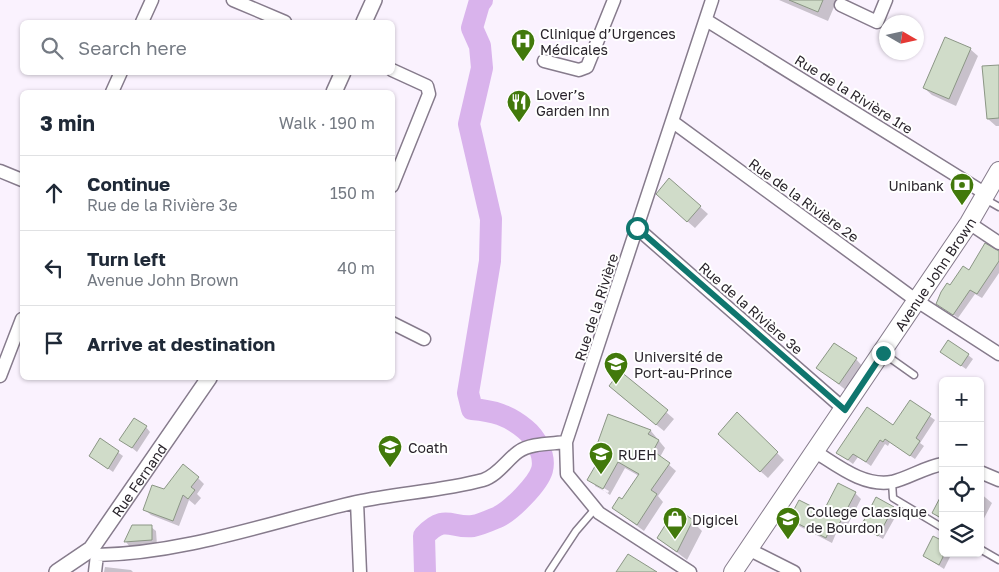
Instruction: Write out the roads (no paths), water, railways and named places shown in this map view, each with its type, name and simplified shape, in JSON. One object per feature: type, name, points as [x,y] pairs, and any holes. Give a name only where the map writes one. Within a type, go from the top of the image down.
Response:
[{"type":"main road","name":"Avenue John Brown","points":[[733,572],[814,452],[845,410],[970,223],[990,200],[999,171]]},
{"type":"street","points":[[143,20],[152,0]]},
{"type":"street","points":[[233,0],[280,20]]},
{"type":"street","points":[[365,20],[374,0]]},
{"type":"street","points":[[544,61],[579,70],[587,67],[614,0]]},
{"type":"street","name":"Rue de la Rivière","points":[[690,572],[640,542],[595,509],[567,474],[566,442],[712,0]]},
{"type":"street","points":[[842,5],[877,22],[886,0]]},
{"type":"street","name":"Rue de la Rivière 1re","points":[[706,20],[990,200]]},
{"type":"street","points":[[395,71],[427,86],[429,94],[395,179]]},
{"type":"street","points":[[113,90],[120,75]]},
{"type":"street","points":[[335,90],[342,75]]},
{"type":"street","name":"Rue de la Rivière 2e","points":[[673,122],[917,301],[999,354]]},
{"type":"street","points":[[0,172],[20,179]]},
{"type":"street","points":[[970,223],[999,243]]},
{"type":"street","name":"Rue de la Rivière 3e","points":[[637,228],[845,410]]},
{"type":"street","points":[[0,376],[20,324]]},
{"type":"street","points":[[395,324],[424,339]]},
{"type":"street","name":"Rue Fernand","points":[[57,572],[94,552],[208,380]]},
{"type":"street","points":[[95,572],[94,552],[136,554],[221,537],[357,502],[486,479],[519,451],[526,448],[566,442]]},
{"type":"street","points":[[814,452],[857,477],[874,482],[892,482],[931,466],[939,465]]},
{"type":"street","points":[[984,474],[999,480]]},
{"type":"street","points":[[357,502],[360,572]]},
{"type":"street","points":[[748,549],[794,572]]},
{"type":"lane","points":[[883,353],[914,375]]},
{"type":"lane","points":[[892,482],[893,498],[939,526]]},
{"type":"lane","points":[[549,572],[576,531],[595,509]]},
{"type":"lane","points":[[984,551],[999,560]]},
{"type":"waterway","points":[[425,572],[424,536],[431,529],[443,524],[476,525],[498,517],[517,503],[530,489],[539,476],[543,464],[539,447],[529,432],[507,417],[472,409],[468,393],[490,261],[491,219],[469,124],[482,68],[480,46],[472,28],[482,0]]},
{"type":"place","name":"Clinique d’Urgences Médicales","points":[[523,62]]},
{"type":"place","name":"Lover’s Garden Inn","points":[[519,123]]},
{"type":"place","name":"Unibank","points":[[962,206]]},
{"type":"place","name":"Université de Port-au-Prince","points":[[616,385]]},
{"type":"place","name":"Coath","points":[[390,468]]},
{"type":"place","name":"RUEH","points":[[601,475]]},
{"type":"place","name":"Digicel","points":[[675,540]]},
{"type":"place","name":"College Classique de Bourdon","points":[[788,540]]}]
